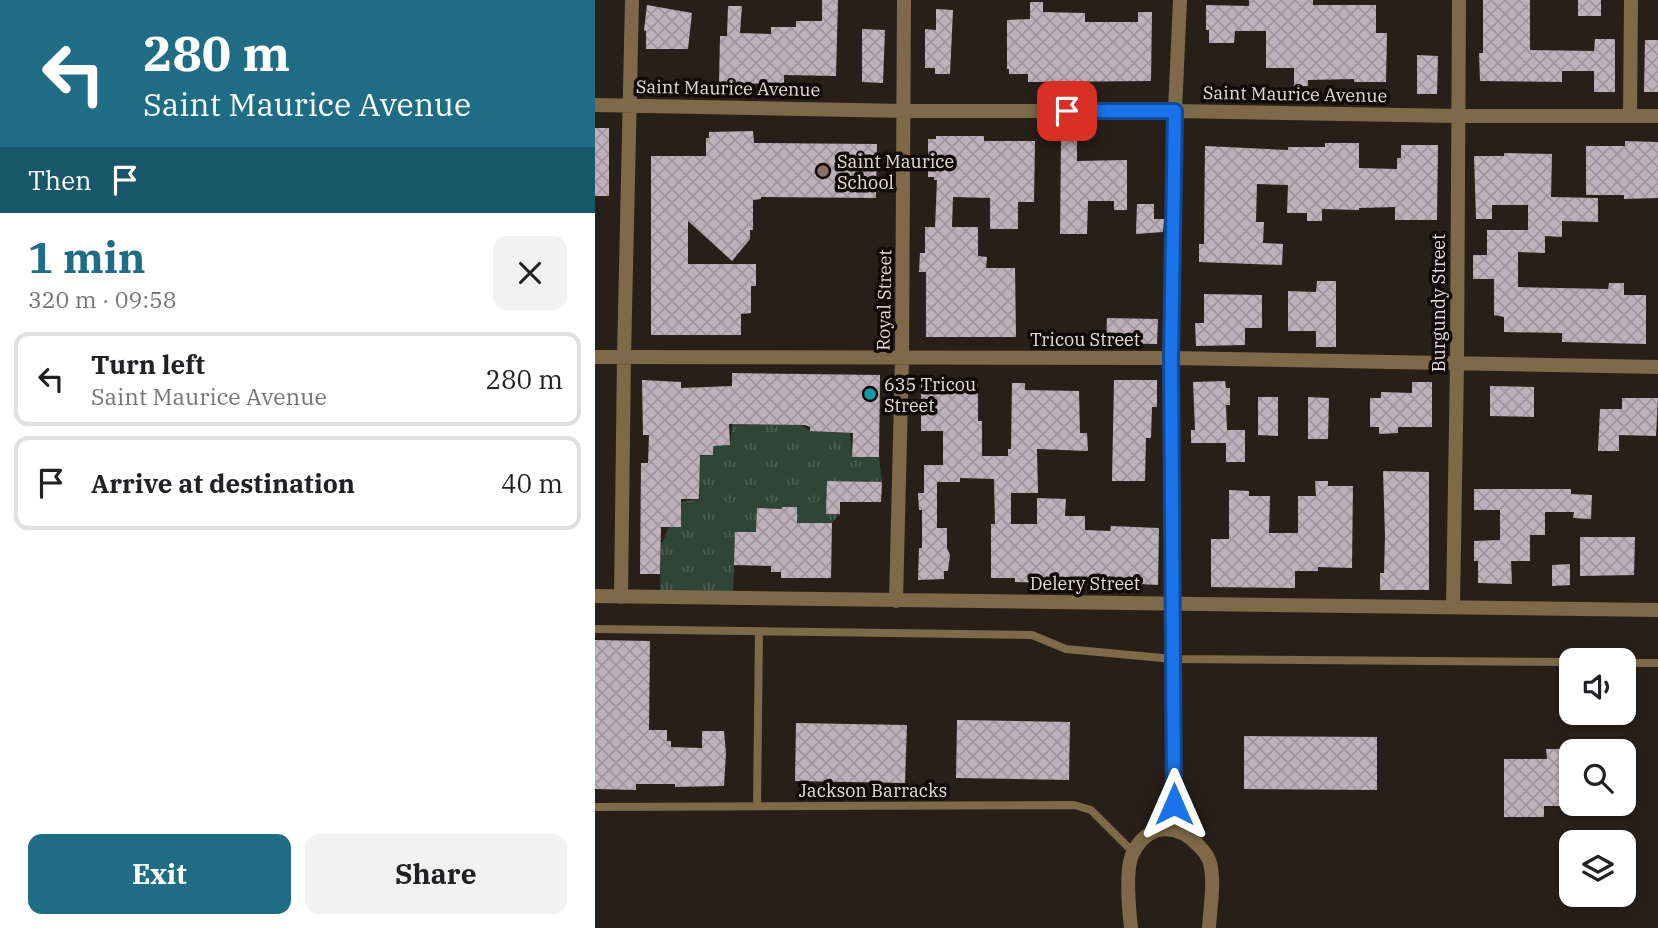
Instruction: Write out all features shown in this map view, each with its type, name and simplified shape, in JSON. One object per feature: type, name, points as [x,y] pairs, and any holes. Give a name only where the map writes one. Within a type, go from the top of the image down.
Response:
[{"type":"street","points":[[621,597],[632,0]]},
{"type":"street","name":"Royal Street","points":[[896,601],[902,358],[904,0]]},
{"type":"street","points":[[1174,828],[1171,358],[1175,111],[1180,0]]},
{"type":"street","name":"Burgundy Street","points":[[1453,606],[1459,0]]},
{"type":"street","points":[[1630,116],[1631,0]]},
{"type":"street","name":"Saint Maurice Avenue","points":[[595,105],[905,111],[1658,116]]},
{"type":"street","name":"Tricou Street","points":[[595,357],[1171,358],[1658,367]]},
{"type":"street","name":"Delery Street","points":[[595,596],[1658,610]]},
{"type":"street","points":[[1131,928],[1129,864],[1133,852],[1147,837],[1163,829],[1174,828],[1192,839],[1207,855],[1211,866],[1209,928]]},
{"type":"lane","points":[[595,629],[1032,635],[1066,649],[1173,659],[1559,662]]},
{"type":"lane","points":[[757,806],[759,631]]},
{"type":"lane","points":[[1636,663],[1658,663]]},
{"type":"lane","name":"Jackson Barracks","points":[[595,807],[1074,805],[1091,810],[1133,852]]},
{"type":"green space","points":[[732,424],[801,425],[810,431],[850,433],[852,456],[879,457],[882,482],[827,481],[827,514],[840,514],[832,523],[797,527],[797,507],[783,507],[782,527],[764,532],[735,532],[733,599],[660,597],[661,545],[669,527],[681,527],[681,502],[700,499],[700,487],[694,487],[694,479],[700,477],[700,464],[694,456],[713,455],[713,446],[730,445]]},
{"type":"building","points":[[822,0],[838,0],[836,76],[784,75],[784,87],[771,87],[771,84],[719,83],[720,36],[727,36],[728,6],[742,6],[740,33],[771,34],[771,27],[796,27],[796,21],[822,21]]},
{"type":"building","points":[[1249,0],[1313,0],[1313,5],[1376,5],[1376,33],[1387,33],[1386,82],[1354,82],[1354,79],[1308,80],[1308,86],[1294,86],[1294,68],[1266,68],[1266,31],[1235,31],[1234,43],[1209,43],[1206,5],[1249,6]]},
{"type":"building","points":[[1483,0],[1530,0],[1530,50],[1594,51],[1595,39],[1615,39],[1615,92],[1594,92],[1594,71],[1562,71],[1562,82],[1480,81]]},
{"type":"building","points":[[1578,0],[1601,0],[1601,16],[1578,16]]},
{"type":"building","points":[[1030,2],[1043,2],[1043,12],[1085,13],[1085,22],[1138,22],[1138,12],[1152,12],[1151,81],[1028,82],[1028,74],[1009,74],[1007,20],[1030,19]]},
{"type":"building","points":[[647,5],[692,13],[688,49],[646,49],[644,30]]},
{"type":"building","points":[[936,9],[953,10],[950,74],[935,74],[935,68],[925,68],[925,29],[936,30]]},
{"type":"building","points":[[862,29],[885,30],[883,83],[862,82]]},
{"type":"building","points":[[1645,40],[1658,40],[1658,92],[1644,92]]},
{"type":"building","points":[[1417,55],[1438,56],[1437,94],[1417,94]]},
{"type":"building","points":[[595,128],[609,128],[609,196],[595,196]]},
{"type":"building","points":[[753,131],[754,143],[877,144],[876,198],[761,197],[753,200],[753,230],[750,230],[750,239],[732,261],[688,221],[688,264],[756,264],[756,286],[751,286],[751,313],[741,314],[741,335],[651,335],[651,156],[706,156],[706,138],[709,138],[709,132]]},
{"type":"building","points":[[936,136],[984,136],[984,141],[1035,141],[1034,202],[1018,202],[1018,229],[990,229],[990,198],[953,197],[952,227],[978,227],[978,256],[987,257],[986,268],[1015,268],[1016,337],[926,337],[926,272],[919,272],[920,253],[925,253],[925,227],[935,227],[937,180],[928,177],[928,139],[936,139]]},
{"type":"building","points":[[1061,140],[1077,140],[1077,161],[1127,160],[1127,210],[1114,210],[1114,201],[1088,201],[1087,234],[1060,234]]},
{"type":"building","points":[[1625,141],[1658,142],[1658,198],[1624,199],[1624,195],[1586,195],[1586,146],[1625,146]]},
{"type":"building","points":[[1325,143],[1359,143],[1359,168],[1397,169],[1397,158],[1401,158],[1401,145],[1438,145],[1437,220],[1395,220],[1395,207],[1322,209],[1322,221],[1307,221],[1307,213],[1287,213],[1288,185],[1257,184],[1256,222],[1264,222],[1263,243],[1283,244],[1282,265],[1199,262],[1199,244],[1204,244],[1205,146],[1288,150],[1288,147],[1325,147]]},
{"type":"building","points":[[1504,153],[1552,154],[1551,197],[1598,198],[1598,222],[1562,221],[1562,237],[1545,236],[1545,253],[1518,252],[1518,287],[1608,289],[1609,283],[1624,283],[1624,295],[1646,295],[1646,344],[1562,342],[1562,333],[1504,332],[1504,317],[1494,315],[1494,279],[1473,279],[1473,255],[1487,255],[1487,230],[1528,230],[1528,205],[1492,205],[1492,219],[1476,219],[1474,156],[1504,156]]},
{"type":"building","points":[[1137,204],[1154,204],[1154,219],[1164,219],[1163,232],[1136,234]]},
{"type":"building","points":[[1317,281],[1336,281],[1336,347],[1316,347],[1316,331],[1288,331],[1288,291],[1316,292]]},
{"type":"building","points":[[1204,294],[1262,295],[1262,328],[1245,328],[1245,345],[1196,346],[1195,323],[1204,323]]},
{"type":"building","points":[[1107,318],[1158,319],[1157,344],[1106,343]]},
{"type":"building","points":[[732,373],[880,375],[879,457],[852,457],[853,433],[810,431],[810,427],[805,425],[729,424],[730,445],[713,446],[713,455],[700,455],[699,499],[681,499],[681,527],[661,527],[660,574],[640,574],[641,463],[648,463],[649,435],[643,435],[642,380],[681,382],[681,388],[732,386]]},
{"type":"building","points":[[1114,380],[1157,380],[1157,407],[1152,407],[1151,438],[1146,438],[1145,481],[1112,481]]},
{"type":"building","points":[[1225,381],[1226,388],[1230,388],[1230,405],[1226,405],[1227,430],[1245,430],[1245,462],[1226,462],[1226,443],[1191,443],[1191,430],[1195,430],[1193,382]]},
{"type":"building","points":[[1412,382],[1432,382],[1432,427],[1398,427],[1398,433],[1379,434],[1379,427],[1370,427],[1370,398],[1381,398],[1381,392],[1412,393]]},
{"type":"building","points":[[1012,383],[1025,383],[1025,390],[1079,391],[1080,433],[1087,433],[1088,451],[1037,449],[1038,493],[1011,493],[1011,524],[1037,524],[1037,498],[1066,499],[1065,516],[1085,516],[1085,530],[1110,531],[1111,526],[1159,528],[1158,585],[1087,585],[1087,577],[1062,577],[1062,588],[1048,588],[1048,583],[991,578],[991,524],[995,524],[994,479],[960,478],[960,482],[937,482],[937,528],[947,528],[947,548],[950,555],[948,571],[944,571],[944,579],[918,580],[919,548],[922,548],[922,510],[919,510],[918,493],[924,493],[924,465],[943,465],[943,431],[921,431],[921,384],[978,384],[982,456],[1008,456],[1008,449],[1011,449]]},
{"type":"building","points":[[1490,386],[1534,387],[1534,417],[1490,416]]},
{"type":"building","points":[[1258,397],[1278,397],[1278,436],[1258,435]]},
{"type":"building","points":[[1308,397],[1329,398],[1328,439],[1308,439]]},
{"type":"building","points":[[1622,398],[1658,398],[1656,436],[1619,435],[1619,451],[1598,451],[1600,409],[1622,409]]},
{"type":"building","points":[[1383,471],[1429,472],[1429,590],[1380,590],[1380,573],[1384,573],[1385,536]]},
{"type":"building","points":[[827,481],[882,482],[881,502],[840,502],[840,514],[826,514]]},
{"type":"building","points":[[1315,481],[1328,481],[1328,486],[1353,486],[1352,568],[1318,567],[1318,571],[1295,571],[1295,588],[1211,587],[1211,539],[1229,539],[1229,490],[1249,491],[1249,496],[1270,496],[1269,533],[1298,533],[1298,496],[1316,496]]},
{"type":"building","points":[[1474,489],[1571,489],[1571,494],[1592,495],[1591,519],[1573,518],[1574,512],[1545,512],[1545,535],[1530,535],[1530,561],[1511,561],[1512,584],[1478,583],[1474,541],[1500,540],[1500,510],[1474,510]]},
{"type":"building","points":[[797,507],[797,523],[832,523],[831,578],[781,578],[781,572],[771,572],[771,566],[734,565],[735,532],[756,532],[757,508]]},
{"type":"building","points":[[1580,537],[1635,537],[1634,575],[1580,576]]},
{"type":"building","points":[[1570,564],[1570,585],[1552,586],[1552,565]]},
{"type":"building","points":[[595,640],[650,641],[649,730],[667,730],[667,741],[671,741],[671,747],[702,748],[702,731],[724,731],[724,786],[675,787],[675,784],[636,784],[636,790],[595,789]]},
{"type":"building","points":[[957,720],[1070,722],[1069,780],[956,778]]},
{"type":"building","points":[[796,723],[907,725],[905,783],[795,781]]},
{"type":"building","points":[[1244,736],[1377,737],[1377,790],[1244,789]]},
{"type":"building","points":[[1546,749],[1559,749],[1559,806],[1544,806],[1544,817],[1504,817],[1504,759],[1547,759]]},
{"type":"place","name":"Saint Maurice School","points":[[823,171]]},
{"type":"place","name":"635 Tricou Street","points":[[870,394]]},
{"type":"route","points":[[1067,111],[1175,111],[1171,358],[1174,804]]}]
